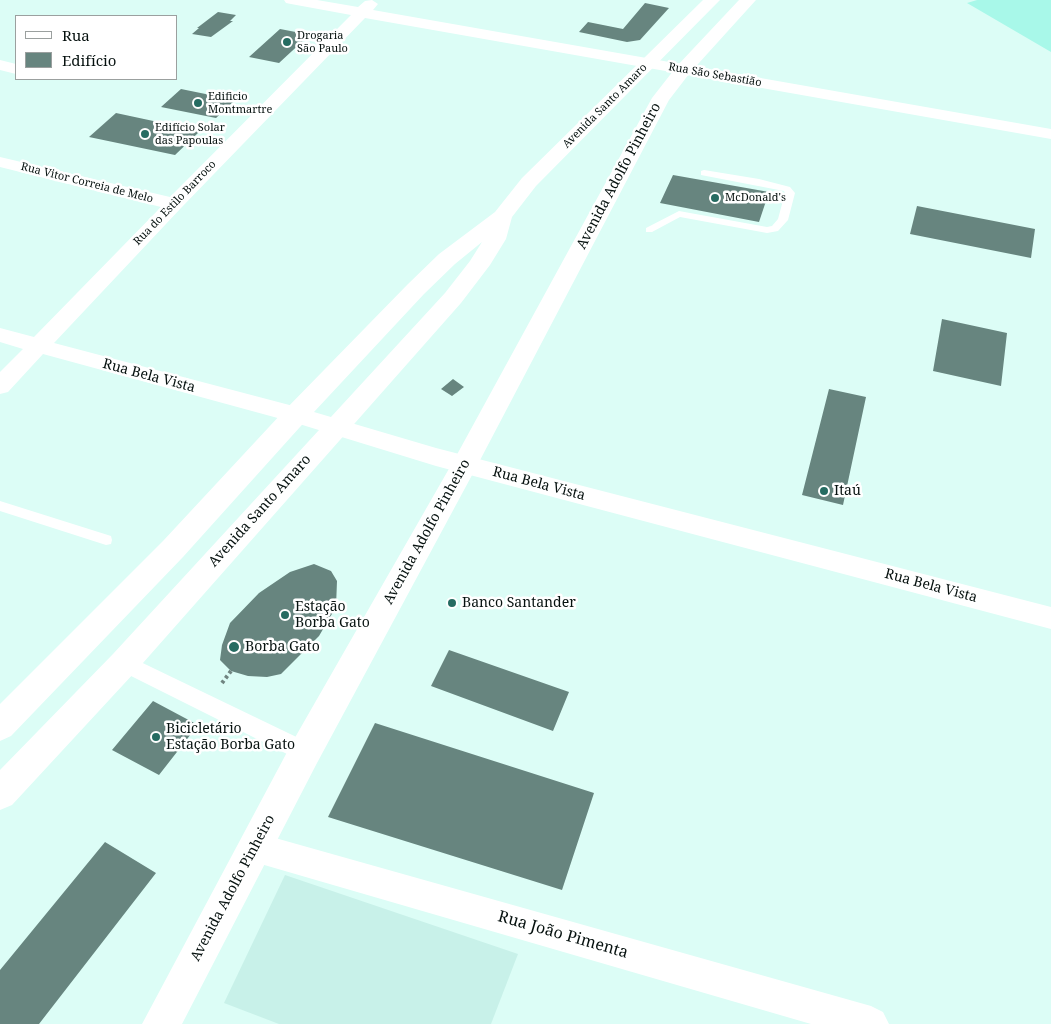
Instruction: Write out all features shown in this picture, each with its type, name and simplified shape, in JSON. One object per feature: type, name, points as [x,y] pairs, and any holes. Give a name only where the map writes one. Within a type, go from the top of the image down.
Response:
[{"type":"main road","name":"Avenida Santo Amaro","points":[[0,726],[173,549],[297,415],[447,259],[502,216],[529,182],[647,63],[668,46],[712,0]]},
{"type":"main road","points":[[683,70],[748,0]]},
{"type":"main road","name":"Avenida Adolfo Pinheiro","points":[[161,1024],[305,752],[465,464],[632,149],[661,98],[683,70]]},
{"type":"main road","name":"Avenida Santo Amaro","points":[[0,794],[124,663],[453,298],[479,265],[495,239],[502,216]]},
{"type":"street","name":"Rua São Sebastião","points":[[291,0],[368,6],[683,70],[1051,134]]},
{"type":"street","name":"Rua do Estilo Barroco","points":[[0,386],[174,204],[368,6]]},
{"type":"street","points":[[0,65],[15,69]]},
{"type":"street","name":"Rua Vitor Correia de Melo","points":[[0,162],[174,204]]},
{"type":"street","name":"Rua Bela Vista","points":[[0,335],[254,405],[297,415],[465,464],[1051,618]]},
{"type":"street","points":[[124,663],[305,752]]},
{"type":"street","name":"Rua João Pimenta","points":[[254,847],[871,1024]]},
{"type":"lane","points":[[649,230],[678,214],[768,230],[775,229],[783,220],[790,193],[787,189],[704,173]]},
{"type":"lane","points":[[0,506],[106,540]]},
{"type":"shaded area","points":[[285,875],[518,954],[491,1024],[279,1024],[224,1003]]},
{"type":"green space","points":[[977,0],[1051,0],[1051,52],[967,3]]},
{"type":"building","points":[[645,3],[669,8],[640,40],[627,42],[579,32],[588,22],[623,29]]},
{"type":"building","points":[[218,12],[236,15],[230,21],[233,21],[211,37],[192,34],[199,28],[197,28]]},
{"type":"building","points":[[280,29],[301,33],[305,39],[279,63],[249,57]]},
{"type":"building","name":"Edificio Montmartre","points":[[181,89],[235,100],[216,118],[161,107]]},
{"type":"building","name":"Edifício Solar das Papoulas","points":[[116,113],[200,131],[175,155],[89,137]]},
{"type":"building","name":"McDonald's","points":[[673,175],[769,192],[759,222],[660,203]]},
{"type":"building","points":[[917,206],[1035,229],[1031,258],[910,234]]},
{"type":"building","points":[[942,319],[1007,333],[1001,386],[933,371]]},
{"type":"building","points":[[453,379],[464,387],[452,396],[441,389]]},
{"type":"building","points":[[829,389],[866,397],[843,505],[802,495]]},
{"type":"building","name":"Estação Borba Gato","points":[[314,564],[331,571],[337,581],[336,607],[319,636],[281,674],[267,677],[248,676],[231,671],[220,660],[222,645],[230,623],[259,593],[290,572]]},
{"type":"building","points":[[449,650],[569,692],[553,731],[431,686]]},
{"type":"building","name":"Bicicletário Estação Borba Gato","points":[[153,701],[198,725],[159,775],[112,750]]},
{"type":"building","points":[[375,723],[594,793],[562,890],[328,817]]},
{"type":"building","points":[[105,842],[156,873],[39,1024],[0,1024],[0,970]]},
{"type":"place","name":"Drogaria São Paulo","points":[[287,42]]},
{"type":"place","name":"Edificio Montmartre","points":[[198,103]]},
{"type":"place","name":"Edifício Solar das Papoulas","points":[[145,134]]},
{"type":"place","name":"McDonald's","points":[[715,198]]},
{"type":"place","name":"Itaú","points":[[824,491]]},
{"type":"place","name":"Banco Santander","points":[[452,603]]},
{"type":"place","name":"Estação Borba Gato","points":[[285,615]]},
{"type":"place","name":"Borba Gato","points":[[234,647]]},
{"type":"place","name":"Bicicletário Estação Borba Gato","points":[[156,737]]}]
